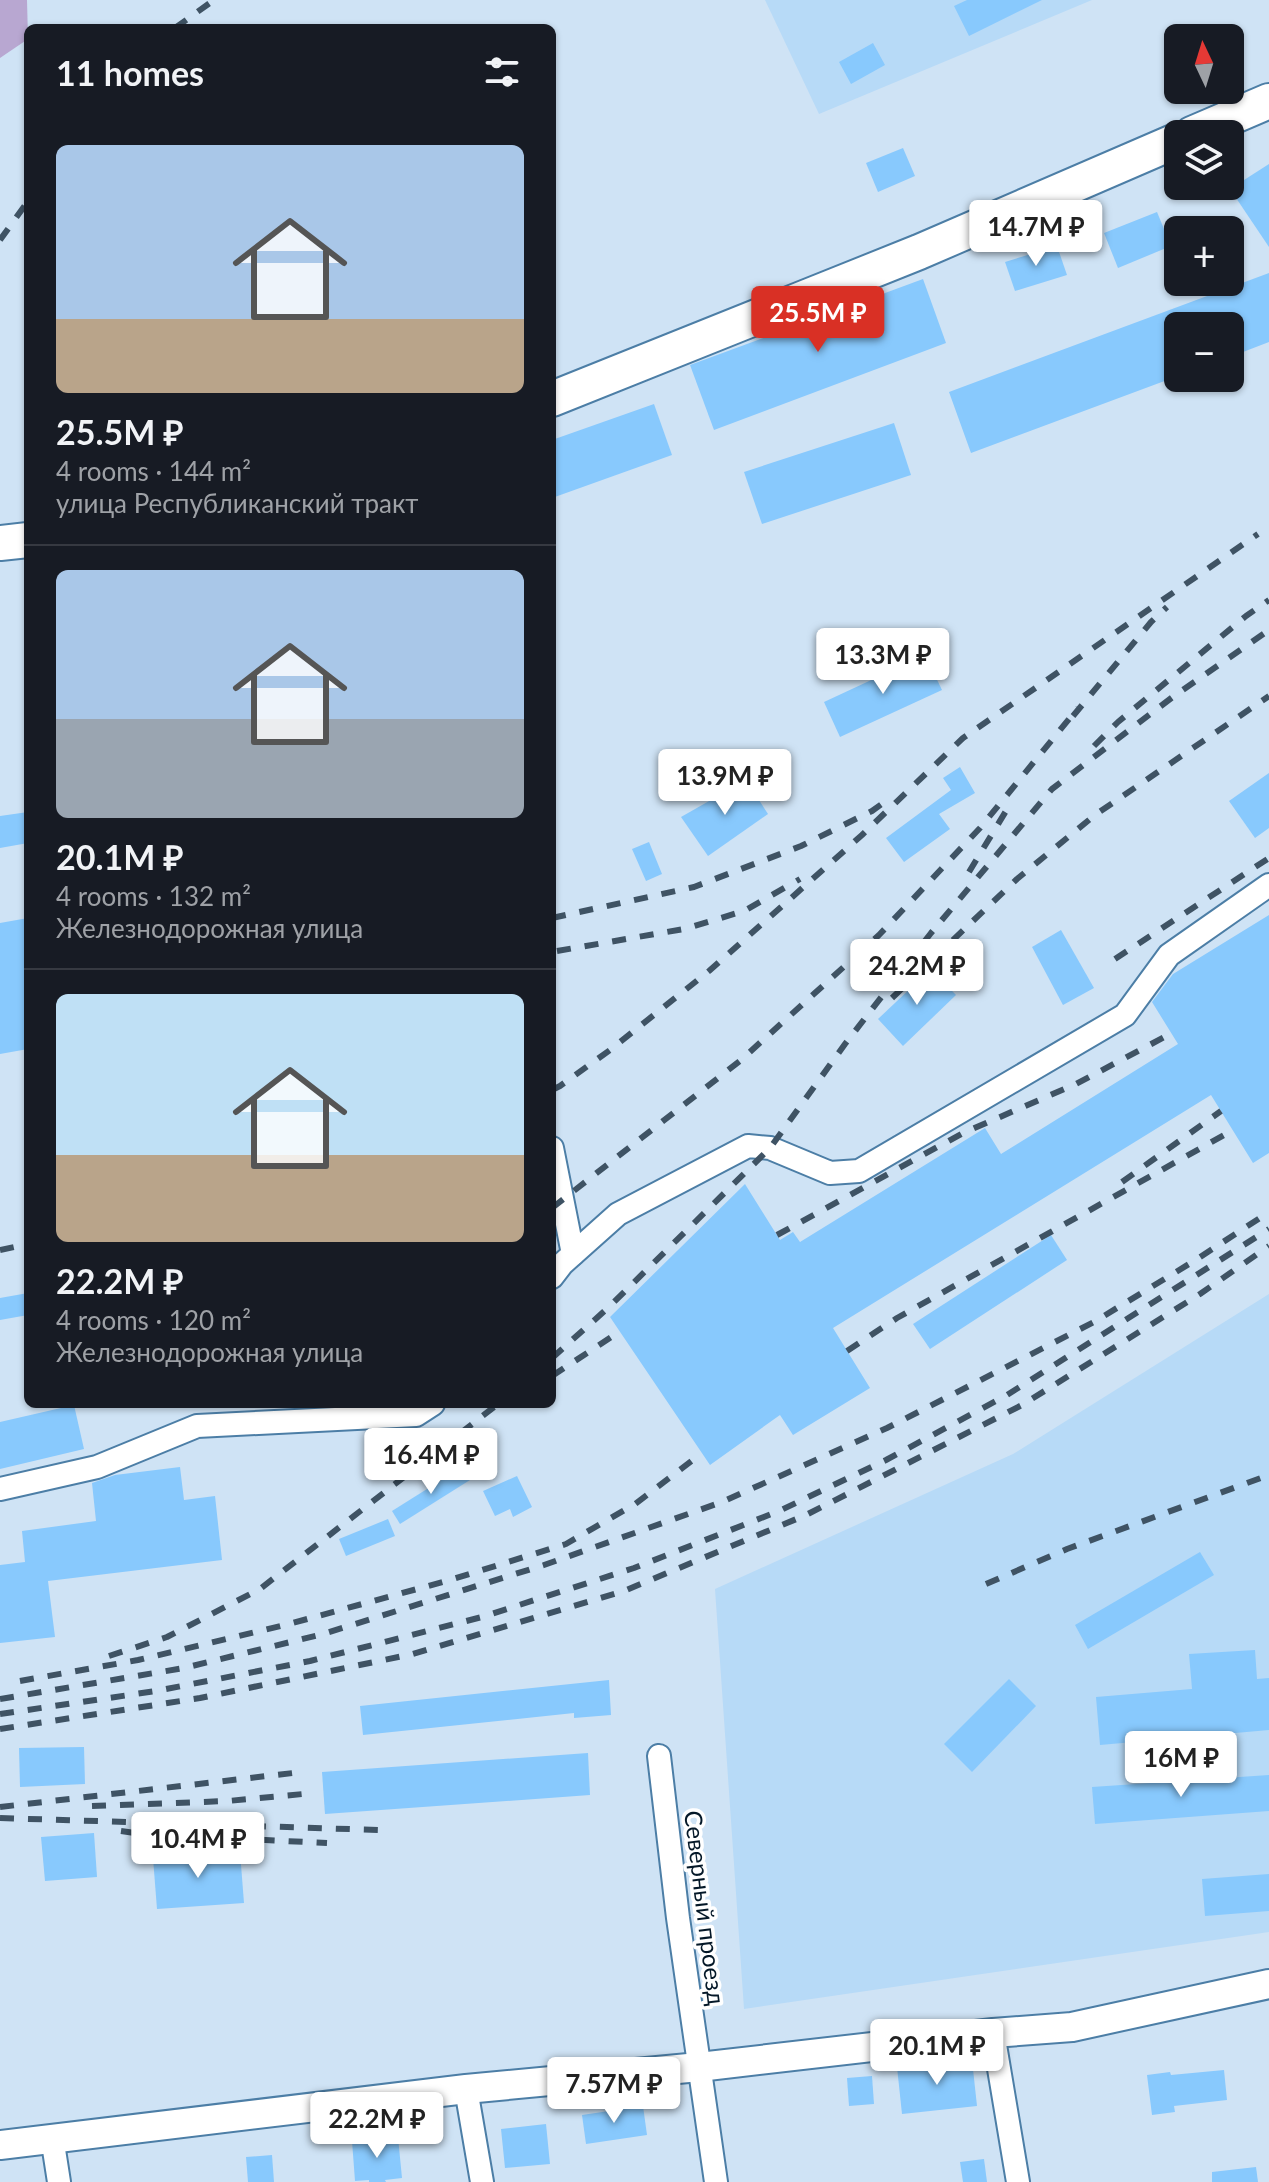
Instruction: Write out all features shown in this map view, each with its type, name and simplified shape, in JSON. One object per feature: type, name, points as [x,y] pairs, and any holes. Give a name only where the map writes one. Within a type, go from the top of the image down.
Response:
[{"type":"main road","points":[[1225,120],[1269,101]]},
{"type":"main road","points":[[556,397],[919,252],[1164,146]]},
{"type":"street","points":[[556,1273],[618,1214],[748,1146],[770,1148],[830,1173],[859,1171],[1125,1015],[1169,955],[1269,885]]},
{"type":"street","points":[[556,1168],[573,1254]]},
{"type":"street","points":[[0,1489],[97,1467],[197,1426],[416,1415],[427,1408]]},
{"type":"street","name":"Северный проезд","points":[[659,1756],[678,1918],[716,2182]]},
{"type":"street","points":[[0,2145],[466,2089],[1072,2027],[1269,1984]]},
{"type":"street","points":[[993,2033],[1018,2182]]},
{"type":"street","points":[[466,2089],[482,2182]]},
{"type":"street","points":[[52,2137],[59,2182]]},
{"type":"shaded area","points":[[0,0],[27,0],[24,42],[0,58]]},
{"type":"shaded area","points":[[765,0],[1092,0],[819,114]]},
{"type":"shaded area","points":[[1269,1294],[1269,1932],[744,2009],[715,1589],[1013,1454]]},
{"type":"building","points":[[967,0],[1042,0],[969,36],[954,6]]},
{"type":"building","points":[[873,43],[885,65],[851,84],[839,62]]},
{"type":"building","points":[[903,148],[915,176],[878,192],[866,163]]},
{"type":"building","points":[[1269,164],[1269,247],[1237,200],[1244,200],[1244,180]]},
{"type":"building","points":[[1157,212],[1164,229],[1164,249],[1118,268],[1104,233]]},
{"type":"building","points":[[1057,246],[1067,275],[1015,291],[1005,262]]},
{"type":"building","points":[[1269,273],[1269,342],[1244,352],[1244,312],[1164,312],[1207,296],[1244,296],[1244,282]]},
{"type":"building","points":[[923,279],[946,343],[714,430],[690,365]]},
{"type":"building","points":[[1164,312],[1164,381],[971,453],[949,392]]},
{"type":"building","points":[[654,404],[672,455],[556,497],[556,439]]},
{"type":"building","points":[[894,423],[911,475],[762,524],[744,472]]},
{"type":"building","points":[[925,655],[942,690],[840,737],[824,702]]},
{"type":"building","points":[[960,767],[975,793],[939,814],[950,829],[904,862],[886,838],[951,790],[943,778]]},
{"type":"building","points":[[1269,773],[1269,828],[1255,838],[1229,801]]},
{"type":"building","points":[[746,780],[768,814],[708,856],[681,817]]},
{"type":"building","points":[[24,813],[24,844],[0,848],[0,816]]},
{"type":"building","points":[[649,842],[662,874],[646,881],[632,849]]},
{"type":"building","points":[[1269,915],[1269,1153],[1253,1163],[1211,1095],[833,1328],[870,1388],[793,1435],[780,1415],[710,1465],[610,1317],[745,1184],[780,1240],[793,1232],[800,1242],[985,1128],[1001,1154],[1178,1044],[1152,1002],[1173,974]]},
{"type":"building","points":[[24,919],[24,1050],[0,1054],[0,923]]},
{"type":"building","points":[[1061,930],[1094,988],[1063,1005],[1032,947]]},
{"type":"building","points":[[931,969],[956,995],[903,1046],[878,1019]]},
{"type":"building","points":[[1051,1235],[1067,1260],[930,1349],[913,1324]]},
{"type":"building","points":[[24,1294],[24,1316],[0,1320],[0,1298]]},
{"type":"building","points":[[61,1408],[75,1408],[84,1449],[0,1469],[0,1422]]},
{"type":"building","points":[[180,1467],[184,1500],[215,1496],[222,1560],[48,1581],[55,1637],[0,1643],[0,1565],[25,1562],[22,1531],[96,1521],[92,1483],[115,1475]]},
{"type":"building","points":[[462,1467],[470,1480],[400,1524],[392,1511]]},
{"type":"building","points":[[517,1476],[532,1507],[513,1517],[510,1509],[495,1516],[483,1491]]},
{"type":"building","points":[[388,1519],[395,1536],[346,1556],[339,1539]]},
{"type":"building","points":[[1200,1552],[1214,1575],[1088,1649],[1075,1625]]},
{"type":"building","points":[[1255,1650],[1257,1679],[1269,1678],[1269,1730],[1100,1745],[1096,1697],[1192,1689],[1189,1654]]},
{"type":"building","points":[[1009,1679],[1036,1706],[972,1772],[944,1744]]},
{"type":"building","points":[[609,1680],[611,1715],[574,1718],[574,1713],[363,1735],[360,1706]]},
{"type":"building","points":[[84,1747],[85,1784],[20,1787],[19,1748]]},
{"type":"building","points":[[588,1753],[590,1795],[325,1814],[322,1772]]},
{"type":"building","points":[[1269,1775],[1269,1811],[1095,1824],[1092,1787]]},
{"type":"building","points":[[94,1833],[97,1877],[45,1881],[41,1837]]},
{"type":"building","points":[[240,1852],[244,1903],[157,1909],[153,1858]]},
{"type":"building","points":[[1269,1874],[1269,1911],[1205,1916],[1202,1879]]},
{"type":"building","points":[[972,2060],[977,2106],[902,2114],[897,2067]]},
{"type":"building","points":[[1224,2070],[1227,2100],[1174,2106],[1175,2112],[1152,2115],[1147,2075]]},
{"type":"building","points":[[872,2076],[874,2104],[849,2106],[847,2078]]},
{"type":"building","points":[[643,2106],[647,2135],[586,2144],[582,2115]]},
{"type":"building","points":[[546,2124],[550,2164],[505,2168],[501,2129]]},
{"type":"building","points":[[398,2137],[402,2178],[386,2182],[355,2181],[352,2141]]},
{"type":"building","points":[[272,2155],[274,2182],[248,2182],[246,2157]]},
{"type":"building","points":[[984,2159],[987,2182],[963,2182],[960,2162]]},
{"type":"building","points":[[1256,2167],[1258,2182],[1212,2182],[1212,2172]]},
{"type":"railway","points":[[181,24],[214,0]]},
{"type":"railway","points":[[0,240],[24,207]]},
{"type":"railway","points":[[556,1088],[610,1050],[709,971],[862,835],[963,738],[1258,534]]},
{"type":"railway","points":[[1094,746],[1118,722],[1269,600]]},
{"type":"railway","points":[[1073,716],[1167,607]]},
{"type":"railway","points":[[556,1354],[609,1307],[770,1148],[931,933],[1052,789],[1174,696],[1269,630]]},
{"type":"railway","points":[[892,998],[1017,879],[1095,815],[1269,696]]},
{"type":"railway","points":[[556,1205],[741,1060],[879,935],[980,828],[1078,708]]},
{"type":"railway","points":[[556,917],[694,887],[801,846],[886,801]]},
{"type":"railway","points":[[969,872],[1006,811]]},
{"type":"railway","points":[[1115,959],[1269,858]]},
{"type":"railway","points":[[557,951],[684,929],[744,911],[800,879]]},
{"type":"railway","points":[[777,1235],[963,1133],[1076,1084],[1172,1033]]},
{"type":"railway","points":[[1122,1182],[1221,1111]]},
{"type":"railway","points":[[847,1351],[897,1318],[1233,1130]]},
{"type":"railway","points":[[0,1699],[184,1668],[323,1634],[544,1565],[722,1502],[887,1428],[1094,1322],[1269,1212]]},
{"type":"railway","points":[[0,1714],[156,1691],[310,1661],[482,1617],[634,1568],[779,1511],[886,1460],[1007,1395],[1269,1229]]},
{"type":"railway","points":[[0,1250],[24,1245]]},
{"type":"railway","points":[[0,1729],[200,1698],[413,1654],[624,1591],[806,1515],[1022,1405],[1200,1294],[1269,1246]]},
{"type":"railway","points":[[556,1373],[619,1332]]},
{"type":"railway","points":[[109,1656],[167,1637],[260,1589],[493,1408]]},
{"type":"railway","points":[[20,1681],[138,1660],[289,1624],[450,1580],[566,1544],[635,1504],[702,1453]]},
{"type":"railway","points":[[986,1584],[1067,1549],[1269,1475]]},
{"type":"railway","points":[[0,1807],[293,1773]]},
{"type":"railway","points":[[92,1806],[228,1801],[303,1794]]},
{"type":"railway","points":[[0,1818],[379,1830]]},
{"type":"railway","points":[[121,1831],[327,1843]]}]
